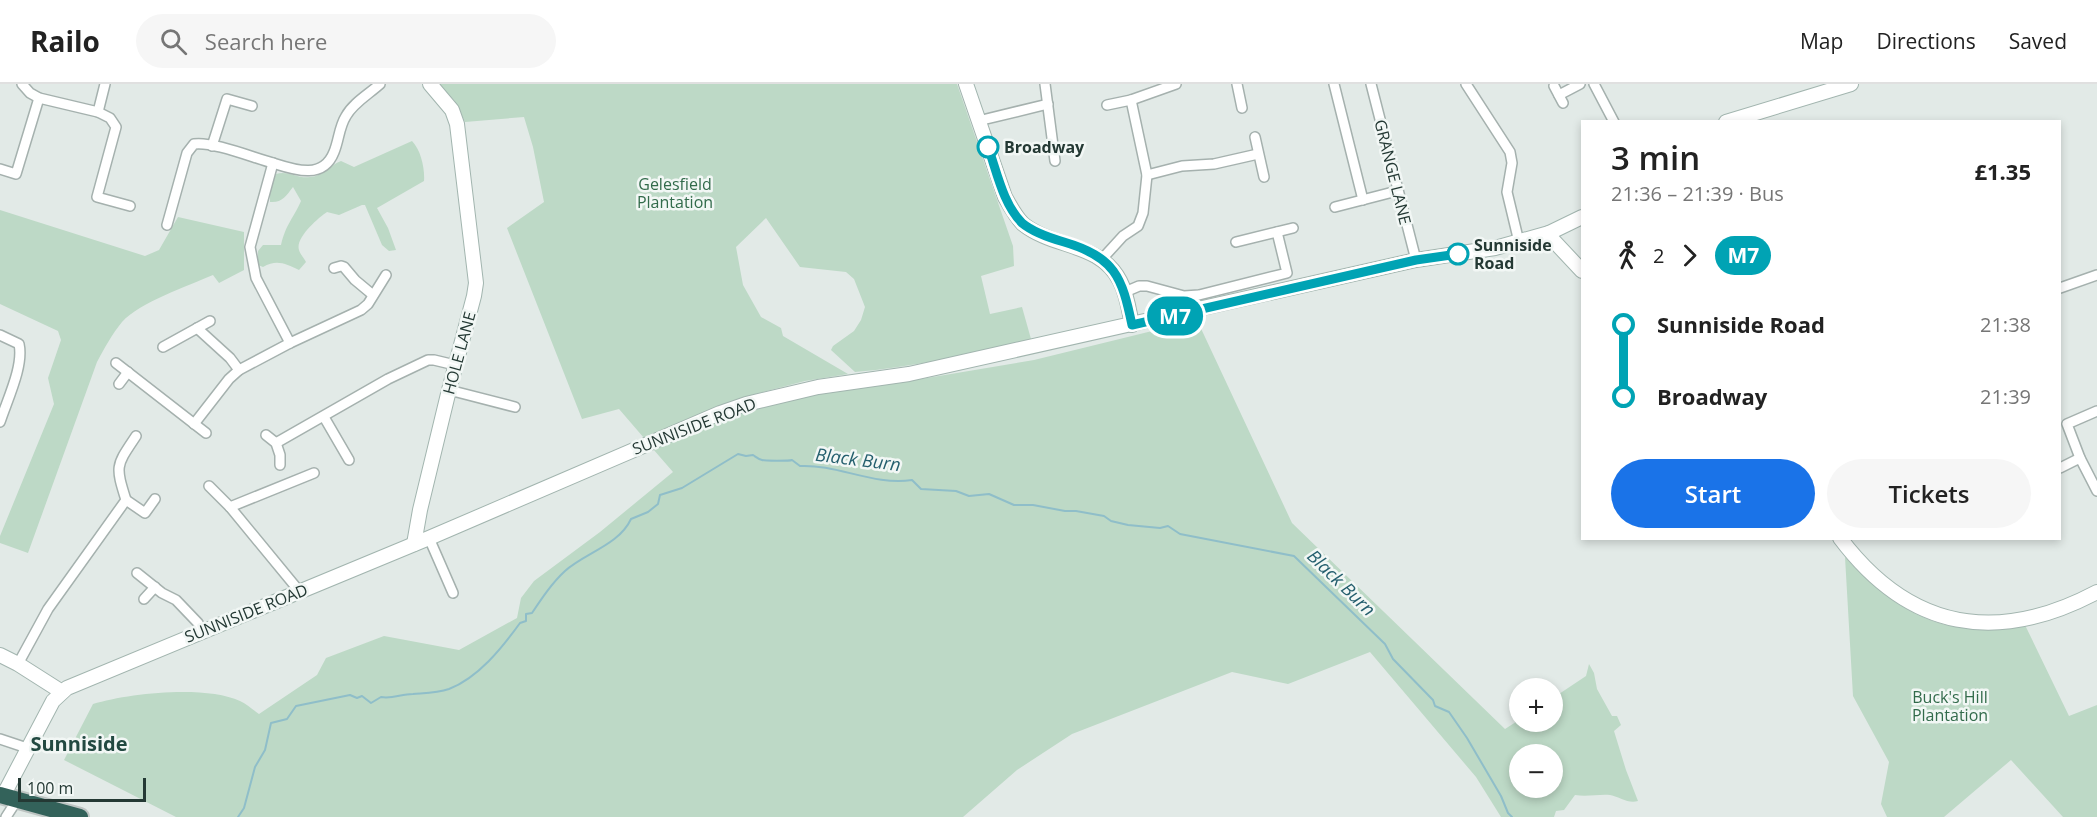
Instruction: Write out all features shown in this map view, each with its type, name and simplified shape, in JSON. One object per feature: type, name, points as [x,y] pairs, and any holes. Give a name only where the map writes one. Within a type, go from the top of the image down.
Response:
[{"type":"highway","points":[[7,797],[80,817]]},
{"type":"main road","name":"HOLE LANE","points":[[414,544],[420,510],[476,283],[455,116],[430,84]]},
{"type":"main road","points":[[966,84],[1005,197],[1022,223],[1048,237],[1078,246],[1102,259],[1116,274],[1125,292],[1132,325]]},
{"type":"main road","points":[[1740,120],[1760,117],[1851,84]]},
{"type":"main road","name":"SUNNISIDE ROAD","points":[[7,797],[27,748],[53,701],[76,683],[429,538],[709,417],[753,402],[807,389],[909,374],[1416,260],[1468,253],[1519,242],[1549,233],[1581,217]]},
{"type":"main road","points":[[1549,233],[1551,239],[1581,270]]},
{"type":"main road","points":[[1842,540],[1869,571],[1900,595],[1921,608],[1950,618],[1985,624],[2017,622],[2055,611],[2097,592]]},
{"type":"main road","points":[[0,655],[62,692]]},
{"type":"street","points":[[22,84],[30,93],[39,98],[98,112],[110,118],[116,128],[97,197],[130,206]]},
{"type":"street","points":[[98,112],[105,84]]},
{"type":"street","points":[[167,225],[187,153],[194,144],[201,143],[309,172],[325,165],[334,152],[348,113],[380,84]]},
{"type":"street","points":[[1045,84],[1055,161]]},
{"type":"street","points":[[1107,105],[1131,100],[1176,84]]},
{"type":"street","points":[[1237,84],[1242,108]]},
{"type":"street","points":[[1334,84],[1363,200]]},
{"type":"street","name":"GRANGE LANE","points":[[1371,84],[1416,260]]},
{"type":"street","points":[[1480,84],[1468,87],[1510,152],[1512,163],[1506,192],[1519,242]]},
{"type":"street","points":[[1554,86],[1561,99],[1580,84]]},
{"type":"street","points":[[1594,84],[1613,120]]},
{"type":"street","points":[[0,169],[16,174],[39,98]]},
{"type":"street","points":[[212,146],[227,99],[252,106]]},
{"type":"street","points":[[1102,259],[1123,236],[1138,226],[1143,213],[1147,175],[1131,100]]},
{"type":"street","points":[[978,121],[1048,104]]},
{"type":"street","points":[[1255,137],[1264,177]]},
{"type":"street","points":[[1147,175],[1182,166],[1214,164],[1258,154]]},
{"type":"street","points":[[273,163],[250,247],[256,278],[290,343]]},
{"type":"street","points":[[1335,207],[1397,191]]},
{"type":"street","points":[[1236,242],[1293,228]]},
{"type":"street","points":[[1125,292],[1139,286],[1147,286],[1184,296],[1199,295],[1287,273],[1277,232]]},
{"type":"street","points":[[334,268],[344,267],[373,295]]},
{"type":"street","points":[[194,424],[229,379],[239,370],[361,310],[386,275]]},
{"type":"street","points":[[2061,288],[2097,275]]},
{"type":"street","points":[[163,347],[210,321]]},
{"type":"street","points":[[197,328],[230,358],[239,370]]},
{"type":"street","points":[[0,335],[19,344],[21,352],[20,363],[3,404],[0,420]]},
{"type":"street","points":[[276,443],[388,379],[428,360],[456,365]]},
{"type":"street","points":[[116,363],[206,434]]},
{"type":"street","points":[[119,384],[128,372]]},
{"type":"street","points":[[449,390],[515,407]]},
{"type":"street","points":[[2097,411],[2067,424],[2080,458],[2097,491]]},
{"type":"street","points":[[324,417],[349,460]]},
{"type":"street","points":[[266,435],[276,443],[280,465]]},
{"type":"street","points":[[136,436],[121,458],[118,467],[126,500],[145,513],[155,499]]},
{"type":"street","points":[[2061,468],[2080,458]]},
{"type":"street","points":[[230,507],[314,473]]},
{"type":"street","points":[[209,486],[230,507],[300,592]]},
{"type":"street","points":[[18,664],[48,609],[126,500]]},
{"type":"street","points":[[429,538],[453,593]]},
{"type":"street","points":[[137,573],[177,600],[198,623],[201,631]]},
{"type":"street","points":[[144,599],[155,587]]},
{"type":"street","points":[[0,739],[27,748]]},
{"type":"street","points":[[6,817],[7,797]]},
{"type":"green space","name":"Gelesfield Plantation","points":[[438,84],[957,84],[1013,246],[1014,266],[981,276],[990,314],[1022,307],[1031,339],[944,359],[855,372],[831,350],[833,346],[854,331],[861,320],[865,307],[854,279],[846,272],[800,267],[766,218],[736,247],[743,285],[761,317],[781,328],[783,336],[848,374],[805,381],[748,396],[644,438],[619,409],[582,419],[507,228],[544,202],[533,147],[524,117],[465,122],[454,100]]},
{"type":"green space","points":[[412,141],[422,160],[424,181],[377,208],[396,250],[389,251],[382,245],[365,205],[362,205],[339,215],[327,212],[313,223],[300,240],[300,252],[306,262],[299,270],[281,263],[263,267],[258,265],[258,251],[263,245],[281,245],[287,227],[301,201],[293,187],[281,200],[270,202],[270,186],[276,174],[315,176],[341,161],[354,167]]},
{"type":"green space","points":[[0,210],[145,256],[159,250],[178,217],[244,232],[244,270],[219,283],[213,275],[165,295],[130,315],[115,331],[97,362],[28,553],[0,543],[0,536],[54,404],[48,378],[61,340],[58,331],[0,304]]},
{"type":"green space","points":[[1197,320],[1292,523],[1505,729],[1509,726],[1509,732],[1563,732],[1563,691],[1586,676],[1589,664],[1594,673],[1597,689],[1612,716],[1617,716],[1621,725],[1614,731],[1638,801],[1627,801],[1610,795],[1575,795],[1564,810],[1556,811],[1554,817],[1501,817],[1476,777],[1370,652],[1288,684],[1232,672],[1072,734],[1017,770],[963,817],[176,817],[64,760],[93,704],[146,694],[208,693],[240,701],[259,714],[317,675],[326,658],[384,636],[459,650],[517,618],[521,598],[534,581],[600,532],[673,472],[653,449],[745,411],[804,396],[1034,360]]},
{"type":"green space","name":"Buck's Hill Plantation","points":[[1845,557],[1884,594],[1904,608],[1925,618],[1971,629],[1996,629],[2025,625],[2069,716],[2097,705],[2097,817],[2063,817],[2011,760],[1944,817],[1887,817],[1881,804],[1889,762],[1853,696]]},
{"type":"waterway","name":"Black Burn","points":[[238,817],[244,808],[255,767],[265,750],[271,723],[287,719],[296,706],[350,695],[357,698],[362,696],[371,703],[381,697],[436,692],[460,684],[489,661],[520,623],[526,621],[526,614],[532,613],[565,571],[618,536],[631,519],[648,512],[658,504],[660,495],[682,488],[738,454],[753,455],[764,460],[792,460],[800,466],[828,468],[870,478],[912,480],[921,489],[956,491],[969,496],[989,494],[1014,505],[1033,505],[1076,511],[1104,516],[1111,521],[1128,525],[1160,528],[1168,526],[1180,534],[1294,556],[1385,644],[1393,659],[1433,700],[1435,706],[1449,712],[1467,738],[1512,817]]},
{"type":"bus line","name":"M7","points":[[988,147],[1005,197],[1022,223],[1048,237],[1078,246],[1108,264],[1125,292],[1132,325],[1416,260],[1458,254]]},
{"type":"place","name":"Broadway","points":[[988,147]]},
{"type":"place","name":"Sunniside Road","points":[[1458,254]]},
{"type":"district","name":"Sunniside","points":[[79,744]]}]
